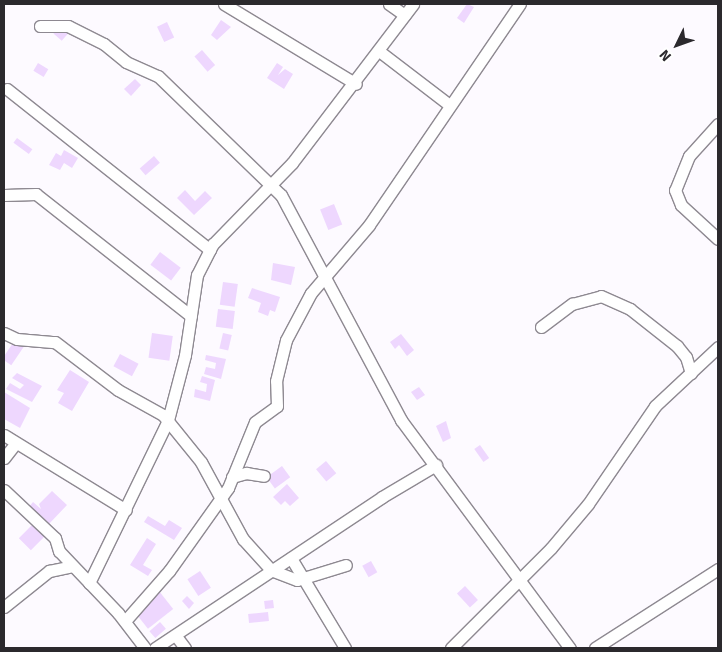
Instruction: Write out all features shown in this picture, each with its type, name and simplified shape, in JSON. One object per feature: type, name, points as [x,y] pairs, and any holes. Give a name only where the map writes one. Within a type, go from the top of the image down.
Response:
[{"type":"street","points":[[224,4],[356,84]]},
{"type":"street","points":[[389,4],[405,15]]},
{"type":"street","points":[[89,583],[168,420],[197,275],[210,250],[228,226],[271,186],[356,84],[413,4]]},
{"type":"street","points":[[125,621],[169,571],[221,498],[232,477],[254,422],[278,404],[276,381],[288,336],[324,274],[369,225],[448,104],[520,4]]},
{"type":"street","points":[[40,26],[68,26],[104,44],[126,62],[151,72],[271,186],[294,214],[392,405],[519,583],[570,648]]},
{"type":"street","points":[[379,51],[448,104]]},
{"type":"street","points":[[7,89],[210,250]]},
{"type":"street","points":[[718,124],[689,156],[675,190],[681,205],[718,239]]},
{"type":"street","points":[[4,195],[36,194],[190,316]]},
{"type":"street","points":[[542,328],[572,304],[601,296],[630,309],[676,346],[686,357],[691,373]]},
{"type":"street","points":[[4,333],[17,339],[41,338],[58,343],[118,390],[168,420],[201,462],[243,540],[271,570],[291,579],[304,579],[346,565]]},
{"type":"street","points":[[451,648],[519,583],[588,504],[655,406],[691,373],[716,354]]},
{"type":"street","points":[[4,435],[15,444],[126,510]]},
{"type":"street","points":[[4,458],[15,444]]},
{"type":"street","points":[[155,648],[176,636],[271,570],[436,465]]},
{"type":"street","points":[[232,477],[246,473],[264,476]]},
{"type":"street","points":[[4,490],[55,538],[58,550],[125,621],[145,648]]},
{"type":"street","points":[[291,558],[345,648]]},
{"type":"street","points":[[4,607],[49,571],[72,566]]},
{"type":"street","points":[[595,648],[718,569]]},
{"type":"street","points":[[176,636],[185,648]]},
{"type":"building","points":[[467,4],[474,7],[464,23],[457,18]]},
{"type":"building","points":[[221,20],[231,27],[217,40],[211,35]]},
{"type":"building","points":[[167,22],[174,37],[164,42],[157,27]]},
{"type":"building","points":[[60,26],[68,33],[62,41],[53,34]]},
{"type":"building","points":[[202,50],[215,65],[208,72],[194,57]]},
{"type":"building","points":[[38,63],[48,69],[44,77],[33,71]]},
{"type":"building","points":[[277,63],[283,67],[278,75],[285,69],[293,74],[284,89],[267,78]]},
{"type":"building","points":[[135,79],[141,85],[131,96],[124,89]]},
{"type":"building","points":[[17,138],[32,149],[29,154],[13,143]]},
{"type":"building","points":[[64,150],[78,158],[72,168],[64,163],[60,170],[49,165],[56,153],[61,156]]},
{"type":"building","points":[[154,156],[160,163],[146,175],[140,168]]},
{"type":"building","points":[[185,190],[195,201],[205,191],[212,198],[194,215],[177,198]]},
{"type":"building","points":[[334,204],[342,224],[328,230],[320,210]]},
{"type":"building","points":[[160,252],[181,268],[171,280],[150,265]]},
{"type":"building","points":[[273,263],[295,267],[291,285],[271,280]]},
{"type":"building","points":[[223,282],[238,284],[235,307],[220,305]]},
{"type":"building","points":[[252,288],[280,297],[275,312],[270,310],[268,316],[258,312],[261,303],[248,298]]},
{"type":"building","points":[[218,309],[235,311],[233,329],[216,327]]},
{"type":"building","points":[[152,333],[173,336],[169,361],[149,358]]},
{"type":"building","points":[[223,333],[232,335],[228,351],[219,349]]},
{"type":"building","points":[[401,334],[414,350],[407,356],[399,345],[395,349],[390,342]]},
{"type":"building","points":[[15,340],[24,346],[11,365],[4,360],[4,356]]},
{"type":"building","points":[[120,354],[139,364],[132,376],[113,366]]},
{"type":"building","points":[[206,355],[226,359],[221,379],[204,374],[206,367],[215,369],[216,363],[205,360]]},
{"type":"building","points":[[70,370],[89,382],[72,411],[58,403],[64,393],[57,390]]},
{"type":"building","points":[[17,373],[42,386],[32,402],[6,389],[10,383],[20,389],[24,385],[12,378]]},
{"type":"building","points":[[202,376],[215,380],[210,401],[194,397],[195,389],[206,392],[207,384],[200,382]]},
{"type":"building","points":[[419,387],[425,395],[417,400],[411,392]]},
{"type":"building","points":[[4,392],[30,408],[20,428],[4,419]]},
{"type":"building","points":[[446,421],[451,438],[443,442],[436,426]]},
{"type":"building","points":[[480,445],[489,458],[483,462],[474,449]]},
{"type":"building","points":[[326,461],[336,473],[326,482],[316,469]]},
{"type":"building","points":[[282,466],[290,477],[275,488],[267,477]]},
{"type":"building","points":[[287,484],[299,498],[290,506],[285,501],[281,505],[273,497]]},
{"type":"building","points":[[52,491],[67,505],[48,525],[29,507],[33,502],[41,509],[39,504]]},
{"type":"building","points":[[148,516],[165,526],[169,520],[182,528],[174,540],[144,522]]},
{"type":"building","points":[[33,524],[45,536],[31,550],[19,538]]},
{"type":"building","points":[[147,538],[156,544],[143,565],[152,570],[148,576],[130,565]]},
{"type":"building","points":[[371,561],[377,572],[369,577],[362,566]]},
{"type":"building","points":[[200,571],[211,588],[198,596],[187,579]]},
{"type":"building","points":[[465,586],[478,600],[470,607],[457,594]]},
{"type":"building","points":[[159,591],[173,609],[148,629],[134,611]]},
{"type":"building","points":[[187,596],[194,603],[189,609],[182,601]]},
{"type":"building","points":[[273,600],[274,608],[265,609],[264,601]]},
{"type":"building","points":[[268,612],[269,621],[249,623],[248,614]]},
{"type":"building","points":[[160,622],[166,629],[155,638],[149,631]]}]
